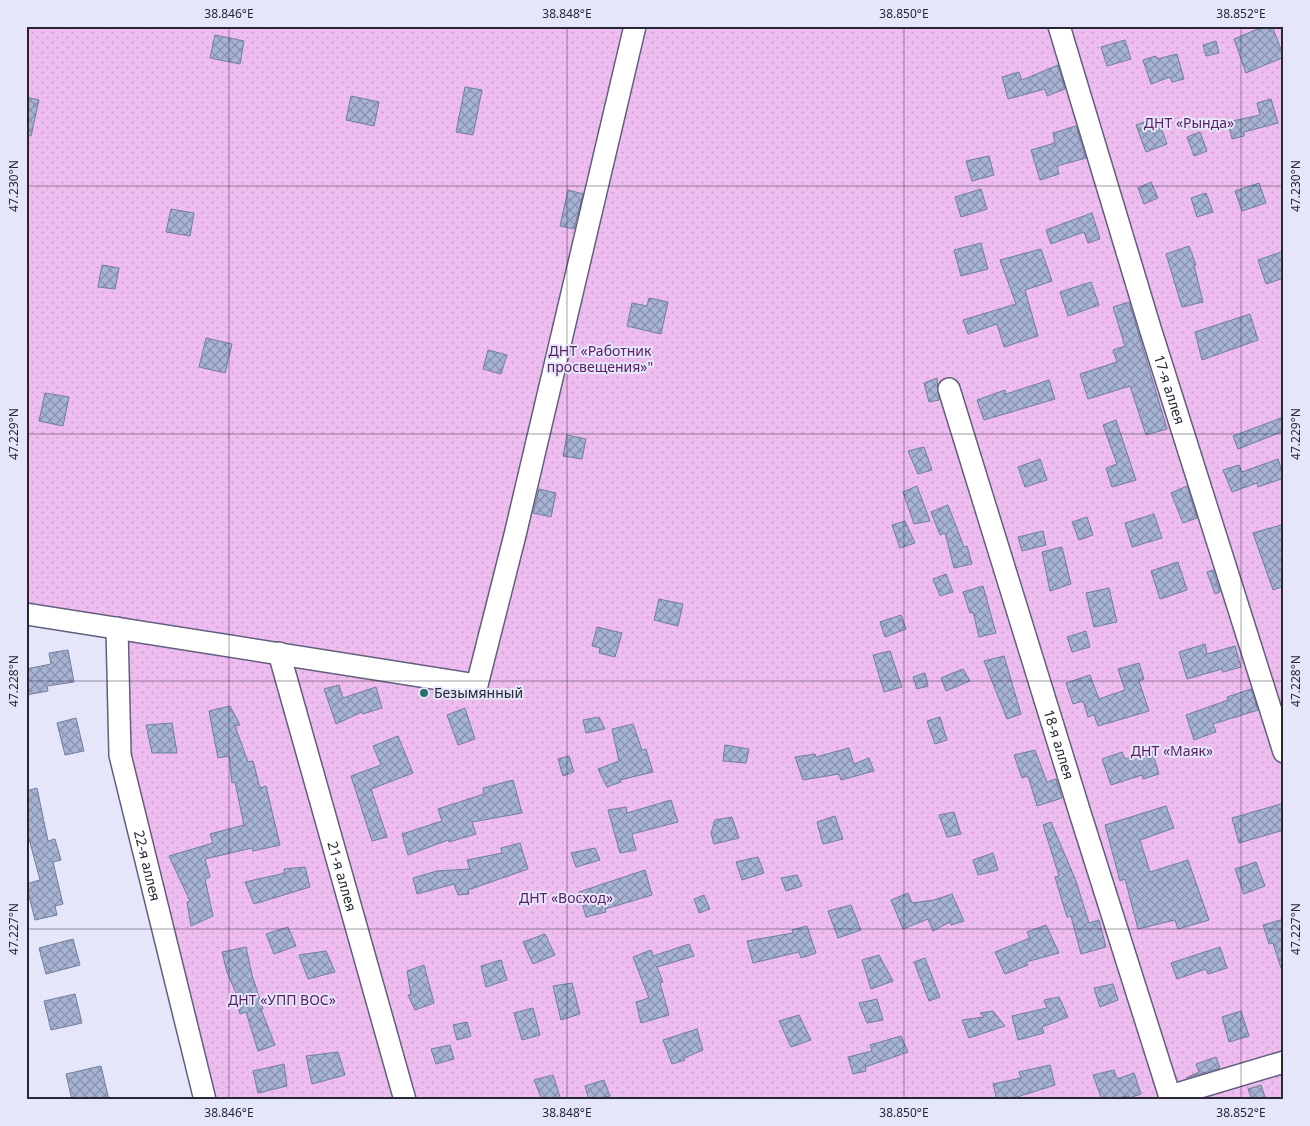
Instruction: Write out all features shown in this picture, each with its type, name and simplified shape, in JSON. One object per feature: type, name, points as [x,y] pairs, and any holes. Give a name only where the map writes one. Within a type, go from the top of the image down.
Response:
[{"type":"street","points":[[26,614],[477,685],[515,535],[635,26]]},
{"type":"street","name":"17-я аллея","points":[[1059,26],[1150,328],[1284,752]]},
{"type":"street","name":"18-я аллея","points":[[949,389],[1080,814],[1171,1098]]},
{"type":"street","name":"22-я аллея","points":[[117,628],[120,755],[205,1100]]},
{"type":"street","name":"21-я аллея","points":[[279,653],[406,1100]]},
{"type":"street","points":[[1171,1098],[1284,1062]]},
{"type":"green space","points":[[26,26],[1284,26],[1284,1100],[205,1100],[120,755],[113,621],[26,607]]},
{"type":"building","points":[[1265,26],[1272,26],[1284,57],[1246,73],[1234,39]]},
{"type":"building","points":[[215,35],[244,41],[240,64],[210,58]]},
{"type":"building","points":[[1125,40],[1131,59],[1107,66],[1101,47]]},
{"type":"building","points":[[1216,41],[1219,53],[1206,56],[1203,45]]},
{"type":"building","points":[[1177,54],[1184,79],[1172,82],[1170,77],[1151,84],[1143,60],[1156,56],[1157,59]]},
{"type":"building","points":[[1058,65],[1065,89],[1047,96],[1045,89],[1008,99],[1002,77],[1019,72],[1022,80]]},
{"type":"building","points":[[465,87],[482,90],[473,135],[456,132]]},
{"type":"building","points":[[351,96],[379,102],[374,126],[346,120]]},
{"type":"building","points":[[26,97],[39,100],[31,136],[26,135]]},
{"type":"building","points":[[1271,99],[1278,123],[1244,132],[1244,136],[1232,139],[1228,122],[1260,115],[1257,103]]},
{"type":"building","points":[[1157,117],[1167,144],[1146,152],[1136,125]]},
{"type":"building","points":[[1076,126],[1086,158],[1057,166],[1059,174],[1040,180],[1031,150],[1055,143],[1053,133]]},
{"type":"building","points":[[1200,132],[1207,151],[1194,156],[1187,137]]},
{"type":"building","points":[[989,156],[994,175],[972,181],[966,161]]},
{"type":"building","points":[[1151,182],[1158,198],[1144,204],[1138,188]]},
{"type":"building","points":[[1259,183],[1266,203],[1242,211],[1235,191]]},
{"type":"building","points":[[981,189],[987,209],[961,217],[955,197]]},
{"type":"building","points":[[568,190],[583,194],[574,229],[560,226]]},
{"type":"building","points":[[1206,193],[1213,212],[1197,217],[1191,198]]},
{"type":"building","points":[[171,209],[194,213],[190,236],[166,232]]},
{"type":"building","points":[[1092,213],[1100,239],[1088,243],[1084,232],[1051,244],[1046,230]]},
{"type":"building","points":[[981,243],[988,269],[961,276],[954,250]]},
{"type":"building","points":[[1189,246],[1196,265],[1194,265],[1203,302],[1182,307],[1166,254]]},
{"type":"building","points":[[1041,249],[1052,281],[1025,290],[1038,336],[1004,347],[997,324],[968,334],[963,320],[1016,304],[1000,260]]},
{"type":"building","points":[[1284,251],[1284,278],[1266,284],[1258,260]]},
{"type":"building","points":[[102,265],[119,268],[115,289],[98,287]]},
{"type":"building","points":[[1091,282],[1099,305],[1068,316],[1060,292]]},
{"type":"building","points":[[649,298],[668,302],[661,334],[627,326],[632,303],[647,306]]},
{"type":"building","points":[[1129,302],[1167,429],[1146,435],[1130,386],[1088,399],[1080,374],[1117,362],[1113,350],[1125,346],[1113,307]]},
{"type":"building","points":[[1250,314],[1258,340],[1202,360],[1195,332]]},
{"type":"building","points":[[206,338],[232,344],[225,373],[199,367]]},
{"type":"building","points":[[488,350],[507,355],[501,374],[483,369]]},
{"type":"building","points":[[937,378],[939,400],[929,402],[924,383]]},
{"type":"building","points":[[1049,380],[1055,399],[984,420],[977,400],[1005,390],[1006,394]]},
{"type":"building","points":[[45,393],[69,397],[63,426],[39,421]]},
{"type":"building","points":[[1284,417],[1284,431],[1238,449],[1233,436]]},
{"type":"building","points":[[1116,420],[1136,480],[1112,487],[1106,468],[1117,464],[1103,425]]},
{"type":"building","points":[[567,435],[586,439],[582,459],[563,456]]},
{"type":"building","points":[[924,447],[932,470],[918,474],[908,451]]},
{"type":"building","points":[[1040,459],[1047,480],[1025,487],[1018,467]]},
{"type":"building","points":[[1278,459],[1284,478],[1258,487],[1257,483],[1232,492],[1223,470],[1239,465],[1242,472]]},
{"type":"building","points":[[917,486],[930,521],[914,524],[903,492]]},
{"type":"building","points":[[1187,486],[1197,518],[1183,523],[1171,493]]},
{"type":"building","points":[[539,489],[556,493],[551,517],[533,513]]},
{"type":"building","points":[[948,505],[964,547],[967,546],[972,564],[954,568],[945,533],[940,535],[931,512]]},
{"type":"building","points":[[1154,514],[1162,538],[1132,547],[1125,523]]},
{"type":"building","points":[[1087,517],[1093,535],[1079,540],[1072,522]]},
{"type":"building","points":[[905,521],[915,543],[900,548],[892,525]]},
{"type":"building","points":[[1281,525],[1284,534],[1284,586],[1273,590],[1253,533]]},
{"type":"building","points":[[1043,531],[1046,545],[1022,551],[1018,537]]},
{"type":"building","points":[[1062,547],[1071,584],[1050,591],[1042,552]]},
{"type":"building","points":[[1178,562],[1187,590],[1160,599],[1151,571]]},
{"type":"building","points":[[1213,570],[1220,592],[1215,594],[1207,572]]},
{"type":"building","points":[[946,574],[953,592],[940,596],[933,579]]},
{"type":"building","points":[[983,586],[996,633],[979,637],[973,612],[970,613],[963,592]]},
{"type":"building","points":[[1109,588],[1117,622],[1094,627],[1086,593]]},
{"type":"building","points":[[659,599],[683,604],[678,626],[654,620]]},
{"type":"building","points":[[901,615],[906,629],[885,637],[880,622]]},
{"type":"building","points":[[597,627],[622,633],[615,657],[599,653],[600,648],[592,646]]},
{"type":"building","points":[[1086,631],[1090,647],[1072,652],[1067,637]]},
{"type":"building","points":[[1205,644],[1207,654],[1235,646],[1241,667],[1223,672],[1222,669],[1187,679],[1179,652]]},
{"type":"building","points":[[68,650],[74,682],[47,686],[48,691],[26,695],[26,669],[51,664],[49,653]]},
{"type":"building","points":[[890,651],[902,687],[884,692],[873,655]]},
{"type":"building","points":[[1004,656],[1021,714],[1007,719],[984,661]]},
{"type":"building","points":[[1139,663],[1144,679],[1139,681],[1149,711],[1098,726],[1094,715],[1088,717],[1083,701],[1073,704],[1066,683],[1090,675],[1099,699],[1125,690],[1118,669]]},
{"type":"building","points":[[963,669],[970,681],[946,691],[941,678]]},
{"type":"building","points":[[925,673],[928,686],[917,689],[913,677]]},
{"type":"building","points":[[339,685],[343,698],[376,687],[382,708],[363,714],[362,712],[336,724],[324,689]]},
{"type":"building","points":[[1251,689],[1258,710],[1213,724],[1216,732],[1194,740],[1186,715],[1228,700],[1227,697]]},
{"type":"building","points":[[230,706],[240,725],[235,726],[248,762],[253,761],[260,788],[266,786],[280,845],[253,851],[252,848],[205,859],[210,877],[205,879],[213,916],[191,926],[187,902],[190,901],[169,856],[213,843],[210,834],[244,825],[235,782],[232,783],[229,756],[218,758],[209,711]]},
{"type":"building","points":[[465,708],[475,739],[458,745],[447,715]]},
{"type":"building","points":[[599,717],[605,729],[586,733],[583,720]]},
{"type":"building","points":[[940,717],[947,740],[935,744],[927,721]]},
{"type":"building","points":[[76,718],[84,751],[65,755],[57,723]]},
{"type":"building","points":[[172,723],[177,753],[152,753],[146,725]]},
{"type":"building","points":[[633,724],[642,750],[646,749],[653,772],[620,780],[621,782],[607,787],[598,769],[619,761],[612,729]]},
{"type":"building","points":[[398,736],[413,773],[371,789],[387,837],[372,841],[351,776],[381,765],[373,746]]},
{"type":"building","points":[[725,745],[749,749],[746,763],[723,761]]},
{"type":"building","points":[[849,748],[854,764],[869,758],[874,771],[841,780],[839,774],[803,780],[795,757],[815,754],[816,757]]},
{"type":"building","points":[[1035,750],[1047,782],[1056,779],[1062,798],[1037,806],[1028,776],[1022,778],[1014,755]]},
{"type":"building","points":[[1152,751],[1159,774],[1143,779],[1142,775],[1111,785],[1102,759],[1122,752],[1125,759]]},
{"type":"building","points":[[569,756],[574,772],[563,776],[558,759]]},
{"type":"building","points":[[513,780],[522,813],[472,822],[476,834],[449,842],[448,840],[408,855],[402,834],[442,821],[438,809],[484,794],[483,788]]},
{"type":"building","points":[[37,788],[48,841],[55,839],[61,860],[53,862],[63,904],[55,906],[57,915],[35,920],[26,884],[40,880],[28,835],[26,835],[26,791]]},
{"type":"building","points":[[671,800],[678,822],[632,834],[636,850],[620,853],[608,810],[626,807],[627,813]]},
{"type":"building","points":[[1284,803],[1284,830],[1239,843],[1232,818]]},
{"type":"building","points":[[1166,806],[1174,828],[1140,840],[1150,872],[1188,860],[1209,920],[1178,929],[1175,920],[1138,929],[1125,879],[1120,881],[1105,825]]},
{"type":"building","points":[[954,812],[961,834],[947,837],[939,815]]},
{"type":"building","points":[[835,816],[843,839],[823,844],[817,822]]},
{"type":"building","points":[[732,817],[739,838],[714,844],[711,833],[715,820]]},
{"type":"building","points":[[1051,822],[1076,881],[1089,923],[1099,920],[1106,947],[1081,954],[1071,916],[1067,917],[1055,877],[1059,876],[1043,825]]},
{"type":"building","points":[[520,843],[528,869],[468,890],[469,894],[458,895],[454,884],[417,894],[413,878],[437,871],[470,869],[467,860],[502,853],[501,848]]},
{"type":"building","points":[[595,848],[600,860],[576,867],[571,853]]},
{"type":"building","points":[[993,853],[998,870],[978,875],[973,860]]},
{"type":"building","points":[[758,857],[764,873],[742,880],[736,862]]},
{"type":"building","points":[[1256,862],[1265,886],[1244,894],[1235,869]]},
{"type":"building","points":[[305,867],[310,887],[254,904],[245,882],[285,873],[284,869]]},
{"type":"building","points":[[645,870],[652,895],[605,909],[606,912],[586,917],[579,892]]},
{"type":"building","points":[[797,875],[802,886],[786,891],[781,878]]},
{"type":"building","points":[[908,893],[912,903],[934,900],[952,894],[964,921],[951,925],[950,922],[933,931],[928,919],[903,929],[891,900]]},
{"type":"building","points":[[704,895],[710,909],[699,913],[694,899]]},
{"type":"building","points":[[851,905],[861,930],[838,938],[828,911]]},
{"type":"building","points":[[1284,919],[1284,968],[1281,968],[1273,943],[1269,944],[1263,925]]},
{"type":"building","points":[[1046,925],[1059,953],[1026,962],[1028,965],[1005,974],[995,952],[1030,938],[1027,932]]},
{"type":"building","points":[[807,926],[816,953],[801,958],[799,952],[753,963],[747,941],[793,933],[792,930]]},
{"type":"building","points":[[288,927],[296,946],[274,954],[266,934]]},
{"type":"building","points":[[545,934],[555,955],[533,964],[523,942]]},
{"type":"building","points":[[73,939],[80,965],[46,974],[39,948]]},
{"type":"building","points":[[689,944],[694,956],[657,967],[663,982],[660,983],[669,1015],[641,1023],[636,1002],[649,998],[633,957],[651,950],[653,956]]},
{"type":"building","points":[[246,947],[252,975],[263,1009],[261,1009],[275,1045],[258,1051],[246,1012],[240,1014],[235,999],[238,998],[227,972],[222,952]]},
{"type":"building","points":[[1220,947],[1227,968],[1208,974],[1206,969],[1177,979],[1171,963]]},
{"type":"building","points":[[326,951],[335,972],[308,979],[299,955]]},
{"type":"building","points":[[879,955],[893,981],[871,989],[862,960]]},
{"type":"building","points":[[925,958],[940,997],[929,1001],[914,962]]},
{"type":"building","points":[[501,960],[507,980],[486,987],[481,966]]},
{"type":"building","points":[[424,965],[434,1003],[415,1010],[408,995],[411,995],[407,971]]},
{"type":"building","points":[[572,983],[580,1014],[561,1020],[553,986]]},
{"type":"building","points":[[1113,984],[1118,1000],[1100,1007],[1094,988]]},
{"type":"building","points":[[75,994],[82,1023],[51,1030],[44,1001]]},
{"type":"building","points":[[1059,997],[1068,1017],[1042,1027],[1044,1033],[1018,1040],[1012,1016],[1047,1008],[1044,1000]]},
{"type":"building","points":[[877,999],[883,1020],[867,1023],[859,1003]]},
{"type":"building","points":[[533,1008],[540,1035],[522,1040],[514,1013]]},
{"type":"building","points":[[993,1011],[1005,1026],[969,1038],[962,1020],[984,1017],[980,1013]]},
{"type":"building","points":[[1241,1011],[1249,1036],[1229,1042],[1222,1017]]},
{"type":"building","points":[[799,1015],[811,1040],[791,1047],[779,1021]]},
{"type":"building","points":[[467,1022],[471,1036],[457,1040],[453,1025]]},
{"type":"building","points":[[697,1029],[703,1050],[684,1058],[685,1060],[672,1064],[663,1040]]},
{"type":"building","points":[[901,1036],[908,1052],[865,1067],[866,1071],[853,1074],[848,1057],[872,1051],[870,1045]]},
{"type":"building","points":[[450,1045],[454,1059],[436,1064],[431,1049]]},
{"type":"building","points":[[338,1052],[345,1075],[312,1084],[306,1056]]},
{"type":"building","points":[[1216,1057],[1220,1068],[1186,1078],[1199,1072],[1196,1064]]},
{"type":"building","points":[[284,1064],[287,1086],[258,1093],[253,1071]]},
{"type":"building","points":[[1050,1065],[1055,1085],[1017,1097],[1018,1100],[997,1100],[993,1084],[1021,1078],[1019,1072]]},
{"type":"building","points":[[101,1066],[109,1100],[72,1100],[66,1074]]},
{"type":"building","points":[[1114,1070],[1117,1079],[1134,1073],[1141,1094],[1129,1098],[1129,1096],[1102,1100],[1093,1075]]},
{"type":"building","points":[[553,1075],[561,1100],[542,1100],[534,1080]]},
{"type":"building","points":[[604,1080],[610,1096],[589,1100],[585,1086]]},
{"type":"building","points":[[1261,1085],[1266,1100],[1252,1100],[1248,1089]]},
{"type":"place","name":"Безымянный","points":[[424,693]]},
{"type":"park label","name":"ДНТ «Рында»","points":[[1189,123]]},
{"type":"park label","name":"ДНТ «Работник просвещения»\"","points":[[600,360]]},
{"type":"park label","name":"ДНТ «Маяк»","points":[[1172,751]]},
{"type":"park label","name":"ДНТ «Восход»","points":[[566,898]]},
{"type":"park label","name":"ДНТ «УПП ВОС»","points":[[282,1000]]}]
